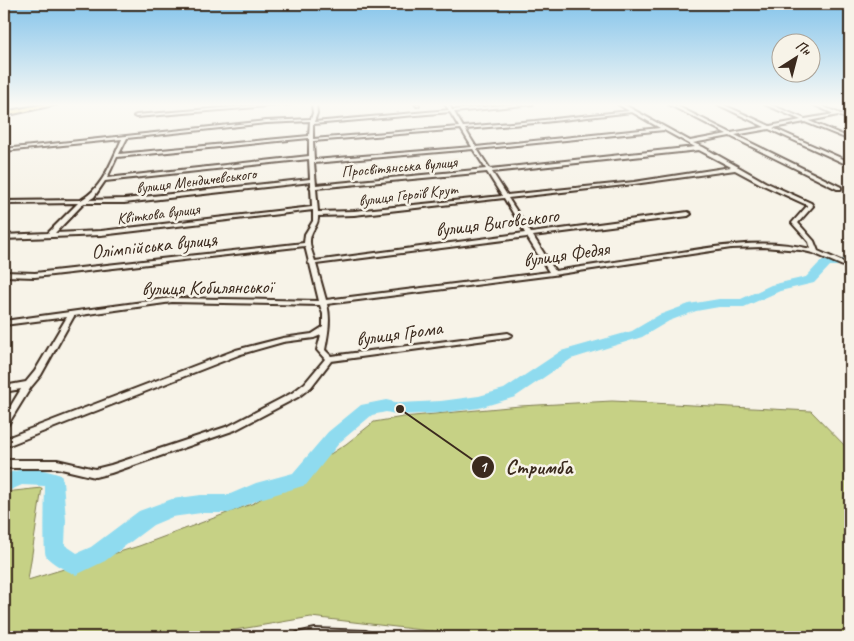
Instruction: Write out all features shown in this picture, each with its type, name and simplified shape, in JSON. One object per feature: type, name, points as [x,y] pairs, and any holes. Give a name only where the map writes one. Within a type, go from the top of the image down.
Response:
[{"type":"street","points":[[4,150],[161,134]]},
{"type":"street","points":[[4,443],[240,352],[283,340],[314,336],[326,328],[326,314],[322,304],[320,286],[311,263],[307,244],[308,234],[316,221],[312,183],[311,134]]},
{"type":"street","points":[[116,156],[380,134]]},
{"type":"street","points":[[465,134],[553,273]]},
{"type":"street","points":[[104,180],[613,134]]},
{"type":"street","points":[[675,134],[763,183],[809,204],[810,206],[795,224],[812,242],[815,252]]},
{"type":"street","points":[[692,142],[730,134],[839,188]]},
{"type":"street","points":[[785,134],[848,164]]},
{"type":"street","points":[[837,134],[850,139]]},
{"type":"street","points":[[49,236],[83,201],[92,196],[104,180],[125,137]]},
{"type":"street","name":"Просвітянська вулиця","points":[[312,183],[488,171],[700,148]]},
{"type":"street","name":"вулиця Героїв Крут","points":[[315,211],[354,213],[634,183],[737,168]]},
{"type":"street","name":"вулиця Мендичевського","points":[[4,202],[140,200],[312,183]]},
{"type":"street","name":"Квіткова вулиця","points":[[4,237],[101,233],[315,211]]},
{"type":"street","name":"вулиця Виговського","points":[[311,263],[688,214]]},
{"type":"street","name":"Олімпійська вулиця","points":[[4,274],[35,275],[307,244]]},
{"type":"street","name":"вулиця Федяя","points":[[322,304],[553,273],[731,246],[763,244],[800,248],[815,252],[850,267]]},
{"type":"street","name":"вулиця Кобилянської","points":[[4,323],[172,300],[322,304]]},
{"type":"street","points":[[4,424],[28,385],[38,373],[71,315]]},
{"type":"street","name":"вулиця Грома","points":[[326,328],[321,350],[329,359],[508,335]]},
{"type":"street","points":[[4,464],[57,464],[95,473],[111,470],[232,428],[295,395],[308,385],[329,359]]},
{"type":"street","points":[[4,388],[28,385]]},
{"type":"street","points":[[301,637],[315,634],[366,637]]},
{"type":"green space","points":[[612,401],[811,411],[850,451],[850,637],[481,637],[311,617],[194,637],[4,637],[5,492],[42,488],[28,580],[139,546],[254,503],[346,444],[374,422],[403,417],[520,406]]},
{"type":"waterway","points":[[4,485],[16,478],[28,476],[54,481],[56,520],[54,550],[76,564],[98,554],[146,518],[172,508],[201,504],[229,504],[256,492],[299,479],[334,437],[367,410],[386,406],[400,409],[441,407],[479,402],[509,393],[566,355],[637,334],[664,318],[694,307],[719,303],[744,303],[753,297],[776,288],[810,280],[823,265],[829,263],[849,263],[850,260]]},
{"type":"place","name":"Стримба","points":[[400,409]]}]
